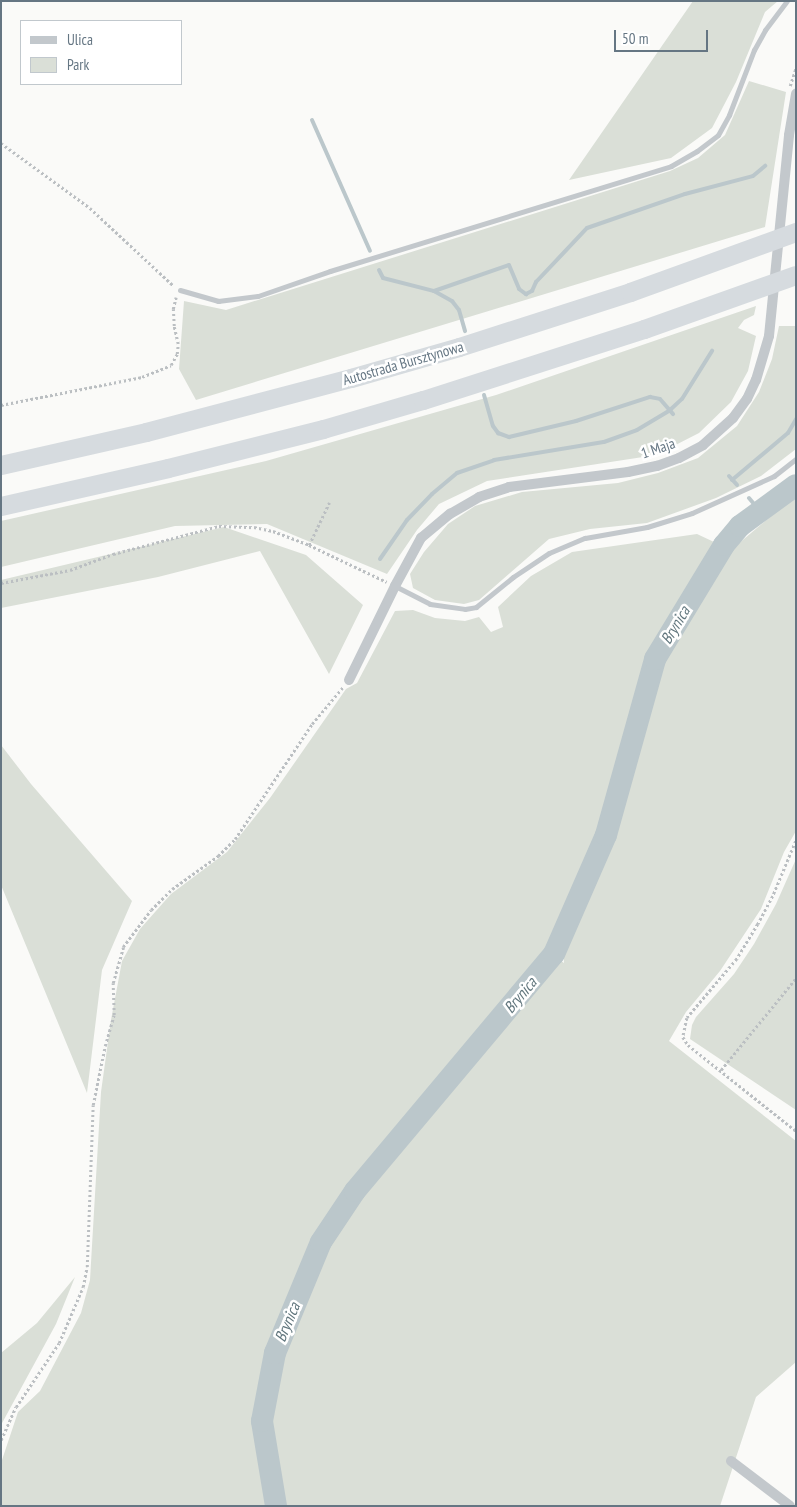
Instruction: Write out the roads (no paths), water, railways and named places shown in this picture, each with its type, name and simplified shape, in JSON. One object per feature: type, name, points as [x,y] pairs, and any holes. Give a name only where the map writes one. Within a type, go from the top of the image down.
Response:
[{"type":"highway","name":"Autostrada Bursztynowa","points":[[1,465],[155,430],[351,378],[630,292],[796,232]]},
{"type":"highway","points":[[1,506],[290,438],[414,402],[626,335],[796,275]]},
{"type":"street","name":"1 Maja","points":[[349,680],[421,538],[450,514],[479,497],[521,484],[642,470],[670,462],[703,445],[724,428],[747,400],[756,380],[769,336],[796,94]]},
{"type":"street","points":[[731,1462],[790,1506]]},
{"type":"lane","points":[[180,290],[218,301],[258,296],[671,166],[697,151],[718,135],[729,115],[754,50],[765,30],[787,1]]},
{"type":"lane","points":[[395,586],[430,604],[465,609],[476,607],[512,577],[549,554],[585,538],[647,527],[692,513],[774,476],[796,459]]},
{"type":"waterway","points":[[312,120],[370,251]]},
{"type":"waterway","points":[[434,291],[509,265],[519,289],[526,294],[532,291],[536,282],[587,228],[685,194],[753,176],[765,166]]},
{"type":"waterway","points":[[379,270],[383,278],[434,291],[452,301],[459,310],[465,331]]},
{"type":"waterway","points":[[380,559],[407,520],[432,494],[457,473],[494,460],[604,442],[637,430],[670,410],[682,399],[712,351]]},
{"type":"waterway","points":[[484,395],[493,426],[498,433],[509,437],[576,421],[650,397],[660,399],[673,414]]},
{"type":"waterway","points":[[732,480],[788,433],[796,419]]},
{"type":"waterway","points":[[729,476],[737,485]]},
{"type":"waterway","name":"Brynica","points":[[276,1506],[262,1421],[275,1353],[321,1242],[355,1191],[554,954],[606,835],[655,659],[724,545],[740,526],[796,485]]},
{"type":"waterway","points":[[749,498],[760,511]]}]
